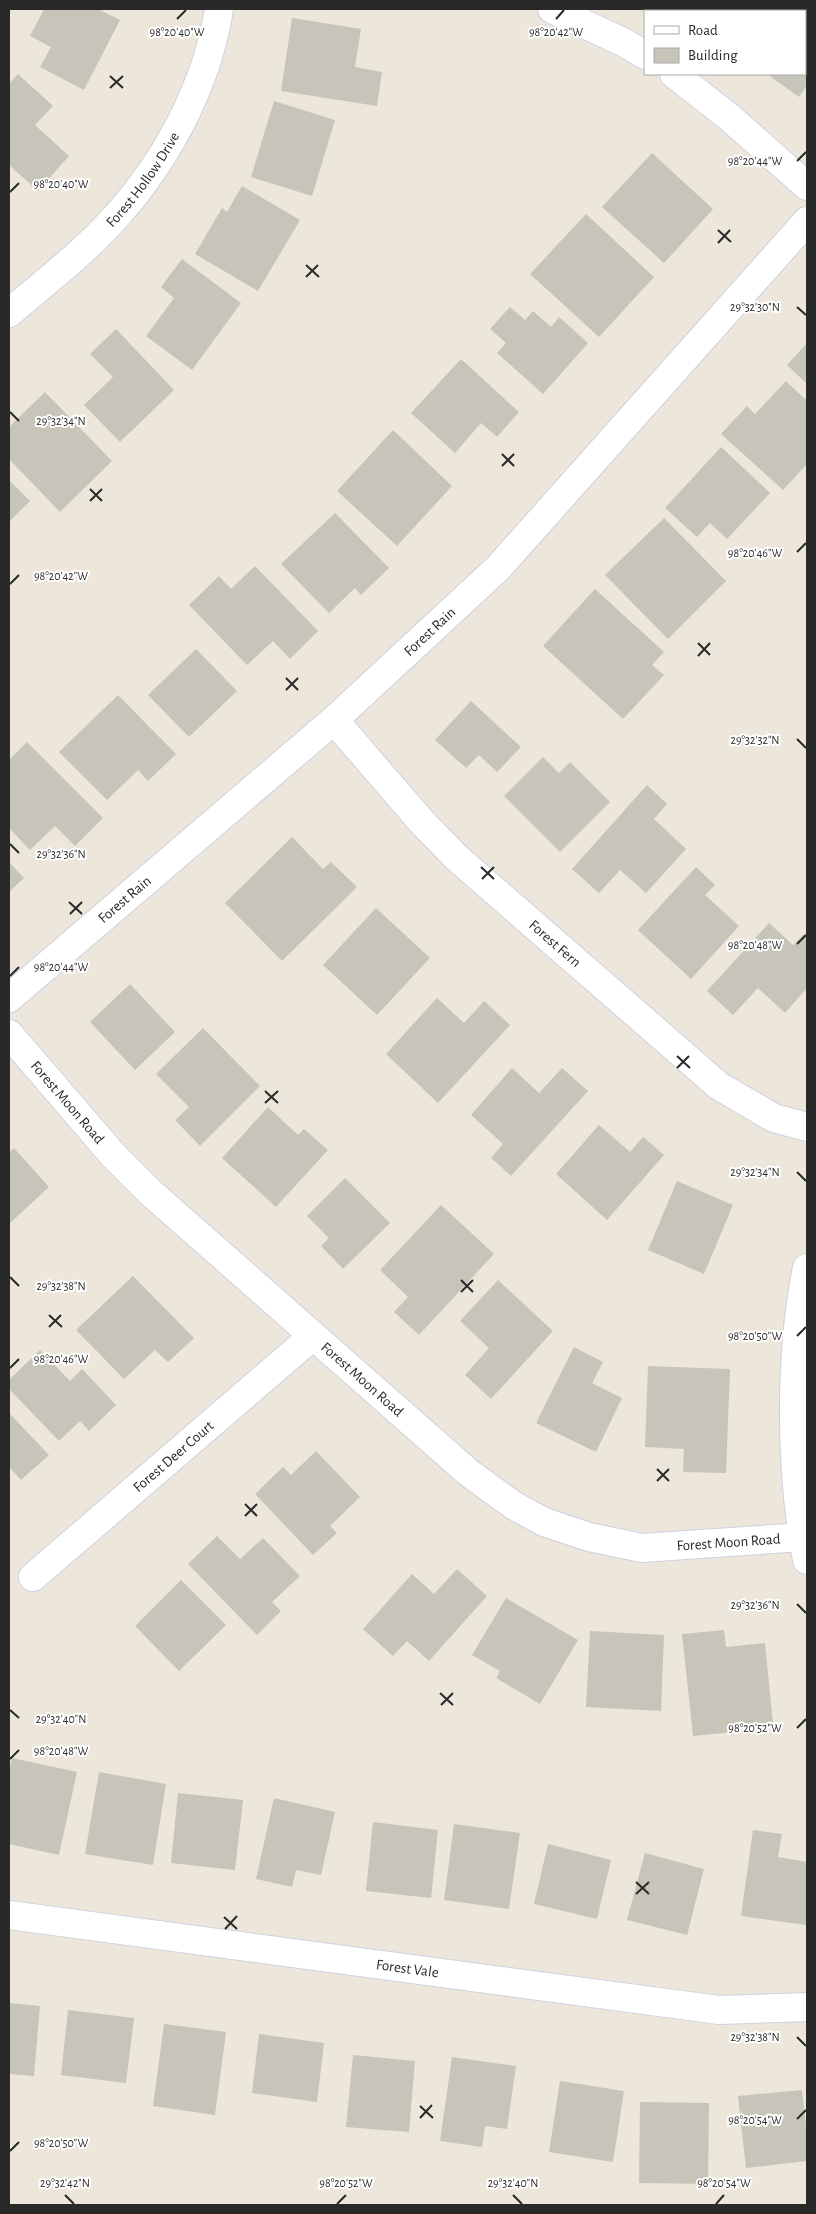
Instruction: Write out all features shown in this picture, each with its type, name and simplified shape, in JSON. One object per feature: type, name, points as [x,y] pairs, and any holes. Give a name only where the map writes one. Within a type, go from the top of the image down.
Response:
[{"type":"street","name":"Forest Hollow Drive","points":[[9,313],[113,220],[141,187],[166,150],[187,112],[203,70],[216,28],[219,9]]},
{"type":"street","points":[[552,9],[625,43],[644,54]]},
{"type":"street","points":[[675,75],[730,117],[807,186]]},
{"type":"street","name":"Forest Rain","points":[[9,998],[334,720],[498,568],[807,221]]},
{"type":"street","name":"Forest Fern","points":[[334,720],[421,821],[457,858],[719,1086],[774,1118],[807,1128]]},
{"type":"street","name":"Forest Moon Road","points":[[9,1034],[113,1155],[150,1192],[468,1473],[513,1505],[544,1522],[589,1537],[642,1548],[805,1549]]},
{"type":"street","points":[[805,1549],[796,1476],[795,1379],[807,1268]]},
{"type":"street","name":"Forest Deer Court","points":[[33,1577],[312,1336]]},
{"type":"street","name":"Forest Vale","points":[[9,1915],[719,2010],[807,2007]]},
{"type":"building","points":[[44,9],[98,9],[120,20],[84,90],[40,67],[51,47],[30,36]]},
{"type":"building","points":[[292,18],[361,29],[355,67],[382,72],[377,106],[281,91]]},
{"type":"building","points":[[806,21],[807,85],[799,97],[768,75],[806,75]]},
{"type":"building","points":[[18,74],[53,106],[35,125],[69,156],[38,191],[9,165],[9,84]]},
{"type":"building","points":[[274,101],[335,120],[312,196],[251,177]]},
{"type":"building","points":[[652,153],[713,209],[664,263],[602,207]]},
{"type":"building","points":[[242,186],[300,220],[258,291],[195,254],[222,208],[227,212]]},
{"type":"building","points":[[586,214],[654,277],[599,337],[530,274]]},
{"type":"building","points":[[182,259],[241,303],[192,370],[146,336],[174,298],[161,287]]},
{"type":"building","points":[[510,307],[525,320],[533,311],[551,327],[559,317],[588,343],[543,394],[497,353],[506,343],[490,329]]},
{"type":"building","points":[[116,329],[174,390],[120,442],[84,405],[113,377],[90,354]]},
{"type":"building","points":[[807,343],[807,384],[787,365]]},
{"type":"building","points":[[461,359],[519,412],[497,437],[481,423],[455,453],[411,413]]},
{"type":"building","points":[[786,381],[807,401],[807,464],[783,490],[721,434],[747,406],[755,414]]},
{"type":"building","points":[[45,392],[112,461],[60,512],[9,459],[9,427]]},
{"type":"building","points":[[393,430],[452,486],[397,546],[337,491]]},
{"type":"building","points":[[721,447],[770,493],[727,539],[710,523],[697,537],[665,508]]},
{"type":"building","points":[[9,480],[30,501],[9,522]]},
{"type":"building","points":[[335,513],[389,568],[361,595],[355,588],[329,613],[281,564]]},
{"type":"building","points":[[664,518],[726,581],[668,639],[605,575]]},
{"type":"building","points":[[255,566],[318,631],[290,659],[273,641],[247,665],[189,605],[219,576],[231,589]]},
{"type":"building","points":[[595,589],[664,652],[652,665],[664,675],[623,719],[543,646]]},
{"type":"building","points":[[196,649],[237,691],[189,737],[148,695]]},
{"type":"building","points":[[118,695],[176,754],[148,781],[138,770],[107,800],[59,752]]},
{"type":"building","points":[[471,701],[521,747],[497,772],[479,755],[466,768],[435,740]]},
{"type":"building","points":[[27,742],[103,818],[75,846],[55,826],[30,850],[9,828],[9,760]]},
{"type":"building","points":[[543,757],[559,773],[570,762],[610,802],[560,852],[504,796]]},
{"type":"building","points":[[647,785],[667,804],[654,819],[686,849],[646,893],[620,870],[599,893],[572,869]]},
{"type":"building","points":[[292,837],[323,869],[331,862],[357,887],[282,961],[225,903]]},
{"type":"building","points":[[9,862],[24,878],[9,892]]},
{"type":"building","points":[[696,867],[715,885],[705,895],[739,926],[691,979],[638,930]]},
{"type":"building","points":[[376,908],[430,958],[377,1015],[323,965]]},
{"type":"building","points":[[769,923],[793,945],[804,934],[807,937],[807,988],[785,1013],[758,988],[733,1015],[707,991]]},
{"type":"building","points":[[130,984],[175,1032],[135,1070],[90,1022]]},
{"type":"building","points":[[437,998],[464,1023],[484,1001],[510,1025],[438,1103],[386,1054]]},
{"type":"building","points":[[203,1028],[260,1086],[200,1146],[175,1120],[189,1107],[156,1074]]},
{"type":"building","points":[[512,1068],[539,1093],[562,1068],[588,1091],[511,1176],[491,1158],[503,1144],[471,1115]]},
{"type":"building","points":[[268,1107],[298,1135],[304,1129],[328,1150],[276,1207],[222,1158]]},
{"type":"building","points":[[599,1125],[630,1152],[643,1137],[664,1155],[607,1220],[556,1174]]},
{"type":"building","points":[[14,1148],[49,1187],[9,1224],[9,1153]]},
{"type":"building","points":[[345,1178],[390,1223],[343,1269],[321,1246],[329,1238],[307,1216]]},
{"type":"building","points":[[677,1181],[733,1205],[704,1274],[648,1250]]},
{"type":"building","points":[[441,1205],[494,1254],[419,1335],[394,1312],[408,1297],[380,1270]]},
{"type":"building","points":[[133,1276],[194,1338],[168,1362],[155,1350],[124,1379],[76,1330]]},
{"type":"building","points":[[498,1280],[553,1331],[491,1399],[465,1375],[489,1348],[460,1321]]},
{"type":"building","points":[[574,1347],[603,1362],[592,1383],[622,1398],[596,1452],[536,1423]]},
{"type":"building","points":[[40,1350],[70,1381],[82,1369],[116,1405],[89,1431],[80,1421],[59,1441],[9,1389],[9,1380]]},
{"type":"building","points":[[648,1366],[730,1369],[726,1473],[683,1472],[684,1449],[645,1447]]},
{"type":"building","points":[[9,1413],[49,1455],[21,1480],[9,1467]]},
{"type":"building","points":[[316,1451],[360,1497],[330,1526],[337,1533],[313,1555],[255,1494],[283,1467],[291,1475]]},
{"type":"building","points":[[217,1536],[240,1559],[263,1538],[300,1576],[272,1602],[281,1611],[257,1635],[188,1564]]},
{"type":"building","points":[[457,1569],[487,1596],[429,1661],[407,1641],[393,1656],[363,1629],[412,1574],[434,1594]]},
{"type":"building","points":[[181,1580],[226,1625],[179,1671],[135,1626]]},
{"type":"building","points":[[506,1598],[578,1640],[540,1704],[496,1678],[500,1671],[472,1655]]},
{"type":"building","points":[[724,1630],[726,1647],[765,1643],[773,1724],[736,1727],[736,1732],[693,1736],[682,1634]]},
{"type":"building","points":[[590,1631],[664,1635],[661,1711],[586,1707]]},
{"type":"building","points":[[12,1758],[77,1772],[59,1855],[9,1844],[9,1772]]},
{"type":"building","points":[[99,1772],[166,1784],[153,1865],[85,1854]]},
{"type":"building","points":[[178,1793],[243,1800],[235,1870],[171,1863]]},
{"type":"building","points":[[274,1798],[335,1812],[321,1875],[296,1870],[292,1887],[256,1879]]},
{"type":"building","points":[[373,1822],[438,1830],[431,1898],[366,1891]]},
{"type":"building","points":[[454,1824],[520,1833],[509,1909],[444,1900]]},
{"type":"building","points":[[753,1830],[782,1834],[778,1857],[807,1862],[806,1925],[741,1916]]},
{"type":"building","points":[[548,1844],[611,1860],[597,1919],[534,1904]]},
{"type":"building","points":[[645,1853],[704,1869],[687,1935],[627,1920]]},
{"type":"building","points":[[9,2003],[40,2006],[34,2076],[9,2074]]},
{"type":"building","points":[[68,2010],[134,2018],[126,2083],[61,2075]]},
{"type":"building","points":[[164,2024],[226,2032],[215,2115],[153,2106]]},
{"type":"building","points":[[259,2034],[324,2043],[317,2102],[252,2093]]},
{"type":"building","points":[[353,2055],[415,2061],[409,2132],[346,2127]]},
{"type":"building","points":[[452,2057],[516,2066],[507,2129],[485,2126],[482,2147],[440,2141]]},
{"type":"building","points":[[560,2081],[624,2091],[613,2162],[549,2152]]},
{"type":"building","points":[[802,2090],[807,2134],[807,2161],[746,2168],[738,2096]]},
{"type":"building","points":[[640,2102],[709,2103],[708,2184],[639,2183]]}]
